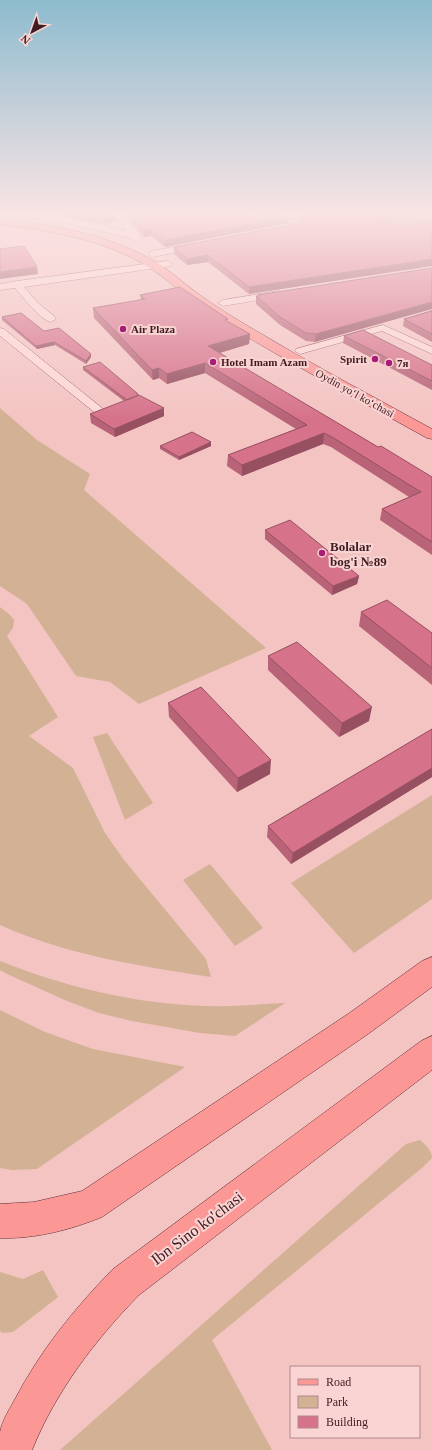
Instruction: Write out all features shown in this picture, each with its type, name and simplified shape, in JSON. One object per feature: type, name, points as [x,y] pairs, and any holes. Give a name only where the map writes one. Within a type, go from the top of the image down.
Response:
[{"type":"main road","name":"Oydin yoʻl koʻchasi","points":[[176,283],[255,336],[432,435]]},
{"type":"main road","name":"Oydin yoʻl koʻchasi","points":[[194,283],[240,315],[300,351],[411,410]]},
{"type":"main road","points":[[0,1221],[33,1220],[62,1214],[90,1204],[358,1024],[432,970]]},
{"type":"main road","name":"Ibn Sino ko'chasi","points":[[12,1450],[36,1397],[53,1369],[90,1321],[126,1282],[432,1051]]},
{"type":"street","points":[[0,287],[27,283]]},
{"type":"street","points":[[17,284],[51,319]]},
{"type":"street","points":[[223,303],[285,293]]},
{"type":"street","points":[[300,351],[397,323]]},
{"type":"street","points":[[383,328],[432,351]]},
{"type":"street","points":[[0,330],[98,410]]},
{"type":"green space","points":[[0,408],[37,440],[90,474],[84,490],[266,648],[139,704],[110,682],[76,676],[27,604],[0,586]]},
{"type":"green space","points":[[0,607],[14,620],[13,628],[7,636],[58,717],[29,736],[73,768],[105,833],[124,860],[206,959],[211,977],[130,964],[77,952],[0,925]]},
{"type":"green space","points":[[107,733],[153,803],[125,820],[93,737]]},
{"type":"green space","points":[[432,795],[432,899],[354,953],[291,883]]},
{"type":"green space","points":[[210,864],[263,928],[235,946],[183,880]]},
{"type":"green space","points":[[0,961],[50,979],[75,986],[127,998],[153,1002],[180,1005],[216,1006],[285,1003],[235,1036],[200,1033],[132,1021],[99,1013],[67,1001],[7,974],[0,970]]},
{"type":"green space","points":[[0,1010],[45,1032],[93,1049],[185,1067],[37,1169],[12,1170],[0,1168]]},
{"type":"green space","points":[[420,1140],[428,1148],[432,1155],[432,1158],[423,1167],[212,1340],[272,1450],[60,1450],[406,1144]]},
{"type":"green space","points":[[43,1270],[58,1297],[13,1332],[2,1333],[0,1331],[0,1272],[23,1279]]},
{"type":"building","points":[[243,283],[277,283],[249,287]]},
{"type":"building","points":[[337,283],[432,283],[432,302],[316,334],[306,333],[280,317],[256,296],[260,296],[258,295]]},
{"type":"building","points":[[180,287],[228,319],[225,320],[250,334],[208,346],[378,447],[381,446],[432,477],[432,542],[382,509],[421,492],[324,433],[242,465],[228,455],[307,425],[205,363],[167,374],[159,368],[152,370],[93,308],[145,299],[140,295]]},
{"type":"building","points":[[432,311],[432,334],[404,319]]},
{"type":"building","points":[[21,313],[44,331],[59,328],[91,354],[86,361],[54,342],[36,346],[2,317]]},
{"type":"building","points":[[363,330],[432,365],[432,381],[344,336]]},
{"type":"building","points":[[100,362],[138,394],[137,396],[127,400],[83,367]]},
{"type":"building","points":[[139,395],[164,408],[114,429],[90,414]]},
{"type":"building","points":[[192,432],[211,442],[179,457],[160,446]]},
{"type":"building","points":[[290,520],[359,576],[333,586],[265,530]]},
{"type":"building","points":[[387,600],[432,633],[432,668],[361,612]]},
{"type":"building","points":[[297,642],[372,707],[342,723],[268,656]]},
{"type":"building","points":[[201,687],[271,760],[238,778],[168,703]]},
{"type":"building","points":[[432,729],[432,768],[293,853],[268,826]]},
{"type":"place","name":"Air Plaza","points":[[123,329]]},
{"type":"place","name":"Spirit","points":[[375,359]]},
{"type":"place","name":"Hotel Imam Azam","points":[[213,362]]},
{"type":"place","name":"7я","points":[[389,363]]},
{"type":"place","name":"Bolalar bog'i №89","points":[[322,553]]}]
